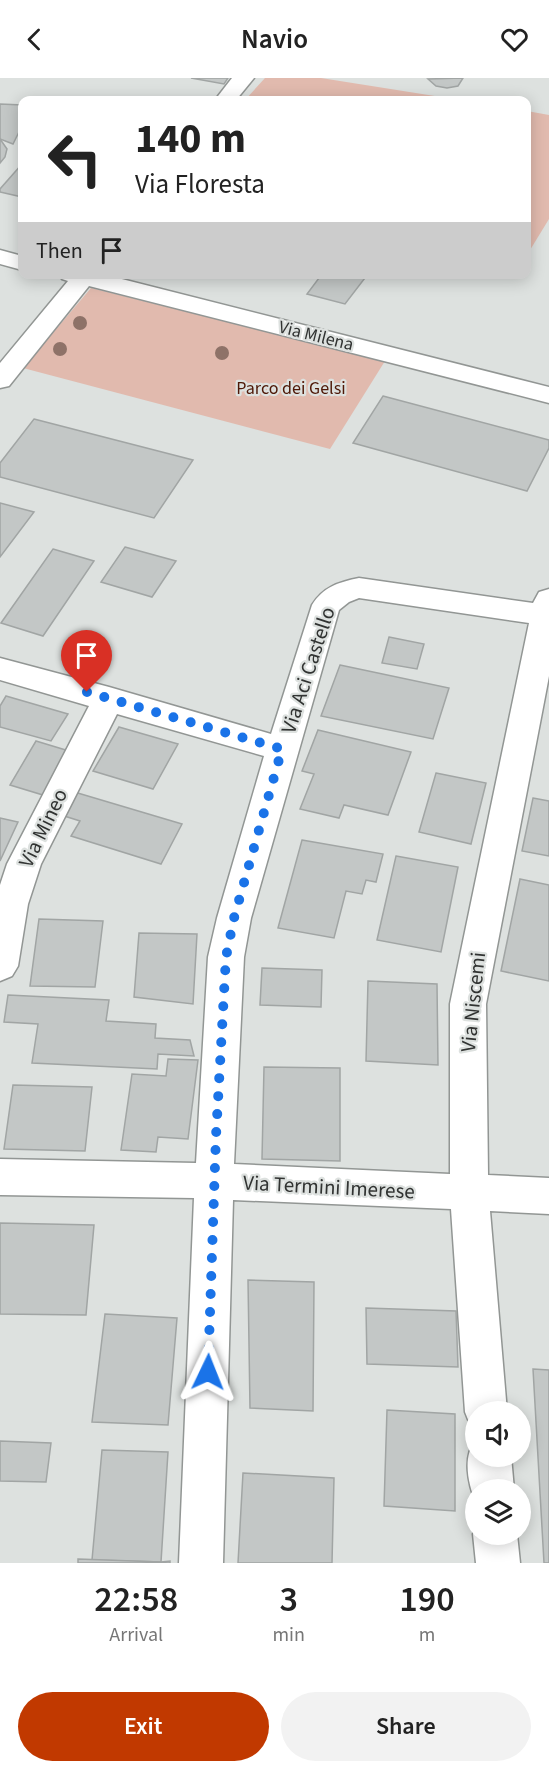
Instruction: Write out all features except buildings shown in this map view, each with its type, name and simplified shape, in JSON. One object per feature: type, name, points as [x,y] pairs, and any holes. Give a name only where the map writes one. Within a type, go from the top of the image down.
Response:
[{"type":"street","points":[[228,96],[243,78]]},
{"type":"street","points":[[0,257],[18,262]]},
{"type":"street","points":[[0,380],[79,279]]},
{"type":"street","name":"Via Milena","points":[[93,279],[549,395]]},
{"type":"street","name":"Via Aci Castello","points":[[201,1563],[214,1181],[226,957],[234,918],[324,610],[332,598],[339,593],[368,589],[547,607]]},
{"type":"street","name":"Via Niscemi","points":[[485,1401],[469,1194],[468,1004],[547,607]]},
{"type":"street","points":[[0,669],[109,698],[282,749]]},
{"type":"street","name":"Via Mineo","points":[[0,966],[11,904],[24,864],[109,698]]},
{"type":"street","name":"Via Termini Imerese","points":[[0,1177],[214,1181],[549,1196]]},
{"type":"street","points":[[496,1545],[498,1563]]},
{"type":"green space","points":[[265,78],[321,78],[435,96],[249,96]]},
{"type":"green space","points":[[531,112],[549,115],[549,219],[531,248]]},
{"type":"green space","name":"Parco dei Gelsi","points":[[91,288],[385,361],[330,449],[23,368]]},
{"type":"route","points":[[87,692],[282,749],[234,918],[226,957],[216,1136],[208,1372]]}]
